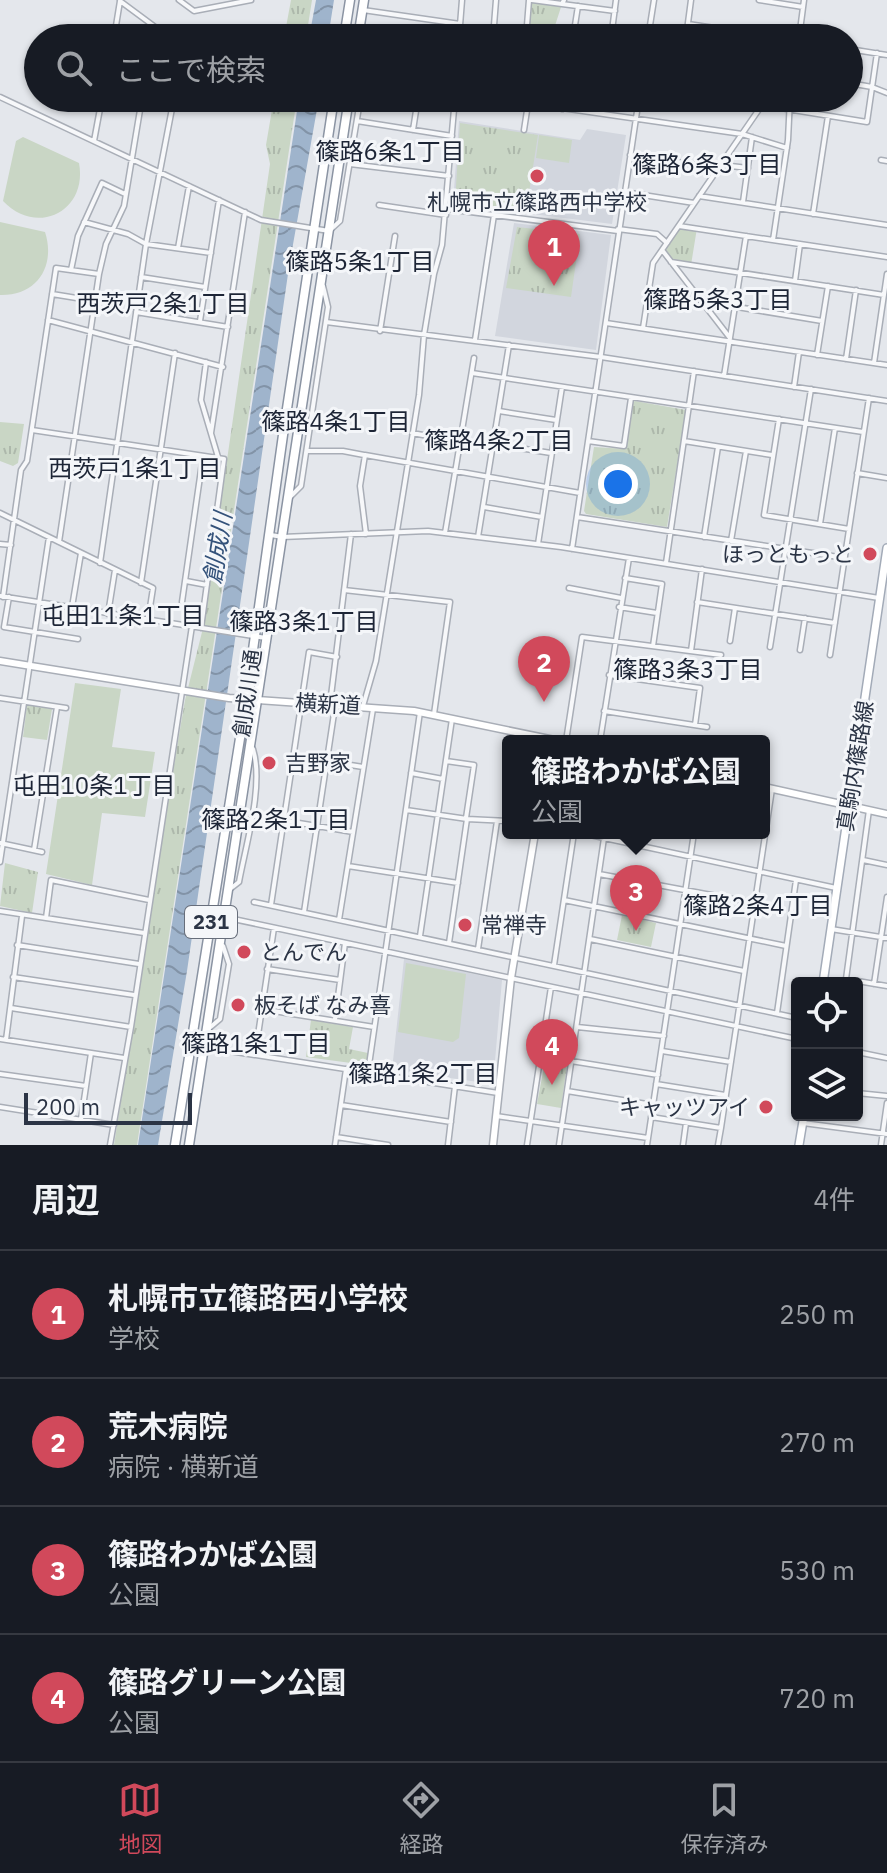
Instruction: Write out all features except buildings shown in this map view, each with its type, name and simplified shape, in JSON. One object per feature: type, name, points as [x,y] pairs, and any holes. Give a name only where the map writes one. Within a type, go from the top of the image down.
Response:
[{"type":"highway","points":[[346,24],[350,0]]},
{"type":"highway","name":"創成川通","points":[[175,1145],[271,535],[310,228],[331,112]]},
{"type":"highway","name":"創成川通","points":[[189,1145],[347,112]]},
{"type":"highway","points":[[283,435],[298,437]]},
{"type":"main road","name":"真駒内篠路線","points":[[824,977],[884,599],[887,548]]},
{"type":"main road","points":[[799,1145],[803,1121]]},
{"type":"street","points":[[116,24],[120,0],[152,24]]},
{"type":"street","points":[[179,0],[194,11],[219,3],[251,0]]},
{"type":"street","points":[[364,5],[460,24],[462,0]]},
{"type":"street","points":[[494,24],[496,0]]},
{"type":"street","points":[[527,24],[530,0],[615,11]]},
{"type":"street","points":[[613,24],[616,0]]},
{"type":"street","points":[[650,24],[654,0]]},
{"type":"street","points":[[688,24],[691,0]]},
{"type":"street","points":[[759,0],[803,7]]},
{"type":"street","points":[[801,24],[804,0]]},
{"type":"street","points":[[575,24],[578,6]]},
{"type":"street","points":[[863,51],[887,55]]},
{"type":"street","points":[[805,112],[867,122],[877,53]]},
{"type":"street","points":[[863,85],[887,93]]},
{"type":"street","points":[[0,97],[24,108]]},
{"type":"street","points":[[32,112],[269,222],[329,231],[340,221],[358,112]]},
{"type":"street","points":[[94,141],[99,112]]},
{"type":"street","points":[[59,542],[99,274],[106,244],[124,206],[139,112]]},
{"type":"street","points":[[100,563],[146,244],[172,112]]},
{"type":"street","points":[[413,130],[416,112]]},
{"type":"street","points":[[363,706],[376,661],[419,395],[424,335],[446,212],[454,112]]},
{"type":"street","points":[[524,130],[527,112]]},
{"type":"street","points":[[587,112],[742,134],[787,148]]},
{"type":"street","points":[[572,549],[637,112]]},
{"type":"street","points":[[643,328],[653,263],[757,112]]},
{"type":"street","points":[[773,240],[787,148],[788,112]]},
{"type":"street","points":[[813,214],[828,116]]},
{"type":"street","points":[[357,121],[452,136]]},
{"type":"street","points":[[742,203],[752,137]]},
{"type":"street","points":[[630,155],[748,168]]},
{"type":"street","points":[[350,164],[449,176]]},
{"type":"street","points":[[71,270],[78,236],[102,183],[125,194]]},
{"type":"street","points":[[178,248],[189,186]]},
{"type":"street","points":[[624,192],[694,203]]},
{"type":"street","points":[[699,196],[887,225]]},
{"type":"street","points":[[200,321],[219,200]]},
{"type":"street","points":[[379,205],[657,234],[667,243]]},
{"type":"street","points":[[211,433],[245,212]]},
{"type":"street","points":[[475,340],[494,215]]},
{"type":"street","points":[[84,222],[146,244],[211,253]]},
{"type":"street","points":[[679,226],[887,257]]},
{"type":"street","points":[[380,331],[395,236]]},
{"type":"street","points":[[724,376],[746,236]]},
{"type":"street","points":[[795,281],[800,244]]},
{"type":"street","points":[[662,250],[730,340]]},
{"type":"street","points":[[671,262],[884,295]]},
{"type":"street","points":[[78,639],[4,627],[4,597],[21,470],[27,461],[56,268],[99,274]]},
{"type":"street","points":[[874,363],[887,274]]},
{"type":"street","points":[[141,277],[205,287]]},
{"type":"street","points":[[288,499],[301,486],[307,451],[328,307],[322,280]]},
{"type":"street","points":[[817,355],[828,286]]},
{"type":"street","points":[[846,359],[856,290]]},
{"type":"street","points":[[52,294],[95,301]]},
{"type":"street","points":[[701,301],[822,321]]},
{"type":"street","points":[[136,312],[228,327]]},
{"type":"street","points":[[48,320],[223,367]]},
{"type":"street","points":[[326,322],[601,357],[887,401]]},
{"type":"street","points":[[606,323],[887,365]]},
{"type":"street","points":[[478,537],[509,345]]},
{"type":"street","points":[[794,387],[799,352]]},
{"type":"street","points":[[141,583],[175,353]]},
{"type":"street","points":[[445,533],[474,358]]},
{"type":"street","points":[[206,362],[201,400],[218,458]]},
{"type":"street","points":[[666,563],[694,371]]},
{"type":"street","points":[[472,373],[863,432]]},
{"type":"street","points":[[538,544],[562,387]]},
{"type":"street","points":[[770,647],[811,389]]},
{"type":"street","points":[[588,441],[624,446],[631,397]]},
{"type":"street","points":[[830,655],[869,398]]},
{"type":"street","points":[[499,411],[557,420]]},
{"type":"street","points":[[779,419],[764,515],[849,529]]},
{"type":"street","points":[[820,524],[835,428]]},
{"type":"street","points":[[32,430],[224,459],[201,628]]},
{"type":"street","points":[[412,433],[551,453]]},
{"type":"street","points":[[684,441],[773,455]]},
{"type":"street","points":[[704,537],[718,447]]},
{"type":"street","points":[[307,451],[343,451],[580,493]]},
{"type":"street","points":[[731,541],[746,451]]},
{"type":"street","points":[[365,455],[360,486],[366,534]]},
{"type":"street","points":[[182,602],[203,456]]},
{"type":"street","points":[[857,473],[887,478]]},
{"type":"street","points":[[484,507],[542,517]]},
{"type":"street","points":[[0,513],[153,588],[148,620]]},
{"type":"street","points":[[577,517],[845,558]]},
{"type":"street","points":[[271,535],[428,531],[666,563],[884,599]]},
{"type":"street","points":[[304,912],[326,762],[351,534]]},
{"type":"street","points":[[0,862],[49,537]]},
{"type":"street","points":[[0,544],[11,545]]},
{"type":"street","points":[[72,607],[81,553]]},
{"type":"street","points":[[601,735],[629,558]]},
{"type":"street","points":[[691,651],[702,569]]},
{"type":"street","points":[[108,614],[115,570]]},
{"type":"street","points":[[625,578],[662,584],[653,646]]},
{"type":"street","points":[[185,581],[207,585]]},
{"type":"street","points":[[569,588],[621,598]]},
{"type":"street","points":[[344,590],[450,602],[434,714]]},
{"type":"street","points":[[4,597],[267,638]]},
{"type":"street","points":[[697,602],[835,623]]},
{"type":"street","points":[[619,607],[658,613]]},
{"type":"street","points":[[730,641],[735,608]]},
{"type":"street","points":[[800,650],[805,618]]},
{"type":"street","points":[[110,1145],[192,626]]},
{"type":"street","points":[[567,735],[582,637],[721,655]]},
{"type":"street","points":[[271,905],[309,652],[337,657]]},
{"type":"street","name":"横新道","points":[[0,661],[229,698],[420,712],[531,735]]},
{"type":"street","points":[[609,675],[700,688],[695,725]]},
{"type":"street","points":[[0,698],[66,708]]},
{"type":"street","points":[[34,850],[57,707]]},
{"type":"street","points":[[339,920],[374,707]]},
{"type":"street","points":[[604,711],[707,727]]},
{"type":"street","points":[[368,1072],[420,712]]},
{"type":"street","points":[[420,937],[452,717]]},
{"type":"street","points":[[228,890],[239,882],[251,815],[258,765],[251,742]]},
{"type":"street","points":[[294,756],[364,768]]},
{"type":"street","points":[[446,761],[474,765],[449,943]]},
{"type":"street","points":[[411,773],[443,779]]},
{"type":"street","points":[[770,788],[887,814]]},
{"type":"street","points":[[406,810],[502,821]]},
{"type":"street","points":[[869,810],[846,979],[887,986]]},
{"type":"street","points":[[251,815],[353,832]]},
{"type":"street","points":[[477,950],[497,821]]},
{"type":"street","points":[[493,1145],[511,978],[534,839]]},
{"type":"street","points":[[554,966],[573,839]]},
{"type":"street","points":[[559,1145],[604,839]]},
{"type":"street","points":[[608,839],[836,888]]},
{"type":"street","points":[[644,847],[645,839]]},
{"type":"street","points":[[647,1145],[693,839]]},
{"type":"street","points":[[718,1145],[763,839]]},
{"type":"street","points":[[2,843],[42,852]]},
{"type":"street","points":[[863,860],[887,865]]},
{"type":"street","points":[[348,866],[458,883]]},
{"type":"street","points":[[599,874],[755,903]]},
{"type":"street","points":[[46,918],[51,880],[149,900]]},
{"type":"street","points":[[777,1013],[796,880]]},
{"type":"street","points":[[874,984],[884,938],[887,897]]},
{"type":"street","points":[[564,900],[786,946]]},
{"type":"street","points":[[254,902],[791,1016]]},
{"type":"street","points":[[0,911],[144,933]]},
{"type":"street","points":[[22,915],[11,1008],[3,1040],[124,1058]]},
{"type":"street","points":[[224,917],[791,1038]]},
{"type":"street","points":[[255,1055],[274,928]]},
{"type":"street","points":[[831,929],[884,938]]},
{"type":"street","points":[[590,939],[745,971]]},
{"type":"street","points":[[335,1021],[345,943]]},
{"type":"street","points":[[17,945],[139,964]]},
{"type":"street","points":[[267,969],[341,980]]},
{"type":"street","points":[[13,977],[134,995]]},
{"type":"street","points":[[527,1145],[551,987]]},
{"type":"street","points":[[11,1008],[131,1027]]},
{"type":"street","points":[[261,1009],[374,1027]]},
{"type":"street","points":[[577,1027],[664,1036]]},
{"type":"street","points":[[204,1047],[498,1093]]},
{"type":"street","points":[[662,1051],[731,1062]]},
{"type":"street","points":[[81,1120],[91,1053]]},
{"type":"street","points":[[863,1053],[887,1058]]},
{"type":"street","points":[[540,1056],[658,1075]]},
{"type":"street","points":[[335,1145],[346,1069]]},
{"type":"street","points":[[0,1074],[86,1086]]},
{"type":"street","points":[[656,1084],[726,1095]]},
{"type":"street","points":[[448,1145],[455,1086]]},
{"type":"street","points":[[567,1091],[653,1105]]},
{"type":"street","points":[[863,1094],[887,1096]]},
{"type":"street","points":[[881,1145],[885,1134],[887,1103]]},
{"type":"street","points":[[341,1105],[451,1122]]},
{"type":"street","points":[[0,1107],[114,1125]]},
{"type":"street","points":[[496,1116],[648,1138]]},
{"type":"street","points":[[651,1117],[721,1128]]},
{"type":"street","points":[[814,1121],[885,1134]]},
{"type":"street","points":[[683,1145],[686,1123]]},
{"type":"street","points":[[336,1137],[388,1145]]},
{"type":"shaded area","name":"札幌市立篠路西中学校","points":[[459,121],[580,140],[587,129],[626,135],[612,224],[453,204]]},
{"type":"shaded area","points":[[514,223],[611,235],[596,350],[495,336]]},
{"type":"shaded area","points":[[404,959],[502,980],[493,1084],[392,1070]]},
{"type":"green space","points":[[291,0],[312,0],[308,24],[287,24]]},
{"type":"green space","points":[[529,0],[562,4],[556,24],[527,24]]},
{"type":"green space","points":[[272,112],[295,112],[137,1145],[114,1145],[185,700],[202,632],[270,164],[266,145]]},
{"type":"green space","points":[[460,123],[538,135],[526,212],[455,202]]},
{"type":"green space","points":[[539,135],[572,140],[569,163],[536,158]]},
{"type":"green space","points":[[23,137],[79,163],[80,180],[76,194],[68,206],[57,214],[30,217],[16,212],[3,201],[16,141]]},
{"type":"green space","points":[[0,222],[45,232],[48,245],[48,256],[40,277],[24,290],[13,294],[0,295]]},
{"type":"green space","points":[[679,226],[697,228],[691,265],[671,262],[662,250]]},
{"type":"green space","points":[[517,227],[580,234],[571,297],[506,288]]},
{"type":"green space","points":[[632,402],[686,410],[667,527],[586,514],[584,511],[594,447],[626,449]]},
{"type":"green space","points":[[0,422],[24,424],[18,463],[13,466],[0,461]]},
{"type":"green space","points":[[75,683],[121,689],[112,747],[155,752],[145,817],[102,813],[92,885],[46,874]]},
{"type":"green space","points":[[27,705],[52,709],[47,740],[23,737]]},
{"type":"green space","points":[[5,863],[38,872],[32,913],[0,906]]},
{"type":"green space","points":[[622,915],[656,923],[651,947],[617,940]]},
{"type":"green space","points":[[406,963],[466,974],[459,1038],[453,1042],[398,1032]]},
{"type":"green space","points":[[311,1020],[353,1027],[349,1049],[368,1053],[366,1065],[306,1057]]},
{"type":"green space","points":[[545,1061],[567,1065],[561,1108],[537,1104]]},
{"type":"water","points":[[316,0],[334,0],[330,24],[312,24]]},
{"type":"water","points":[[297,112],[317,112],[289,267],[187,971],[158,1145],[138,1145]]},
{"type":"place","name":"札幌市立篠路西中学校","points":[[537,176]]},
{"type":"place","name":"札幌市立篠路西小学校","points":[[554,286]]},
{"type":"place","name":"ほっともっと","points":[[870,554]]},
{"type":"place","name":"荒木病院","points":[[544,702]]},
{"type":"place","name":"吉野家","points":[[269,763]]},
{"type":"place","name":"常禅寺","points":[[465,925]]},
{"type":"place","name":"篠路わかば公園","points":[[636,931]]},
{"type":"place","name":"とんでん","points":[[244,952]]},
{"type":"place","name":"板そば なみ喜","points":[[238,1005]]},
{"type":"place","name":"篠路グリーン公園","points":[[552,1085]]},
{"type":"place","name":"キャッツアイ","points":[[766,1107]]},
{"type":"district","name":"篠路6条1丁目","points":[[390,152]]},
{"type":"district","name":"篠路6条3丁目","points":[[707,165]]},
{"type":"district","name":"篠路5条1丁目","points":[[360,262]]},
{"type":"district","name":"篠路5条3丁目","points":[[718,300]]},
{"type":"district","name":"西茨戸2条1丁目","points":[[163,304]]},
{"type":"district","name":"篠路4条1丁目","points":[[336,422]]},
{"type":"district","name":"篠路4条2丁目","points":[[499,441]]},
{"type":"district","name":"西茨戸1条1丁目","points":[[135,469]]},
{"type":"district","name":"屯田11条1丁目","points":[[123,616]]},
{"type":"district","name":"篠路3条1丁目","points":[[304,622]]},
{"type":"district","name":"篠路3条3丁目","points":[[688,670]]},
{"type":"district","name":"屯田10条1丁目","points":[[94,786]]},
{"type":"district","name":"篠路2条1丁目","points":[[276,820]]},
{"type":"district","name":"篠路2条4丁目","points":[[758,906]]},
{"type":"district","name":"篠路1条1丁目","points":[[256,1044]]},
{"type":"district","name":"篠路1条2丁目","points":[[423,1074]]},
{"type":"water label","name":"創成川","points":[[218,548]]}]
